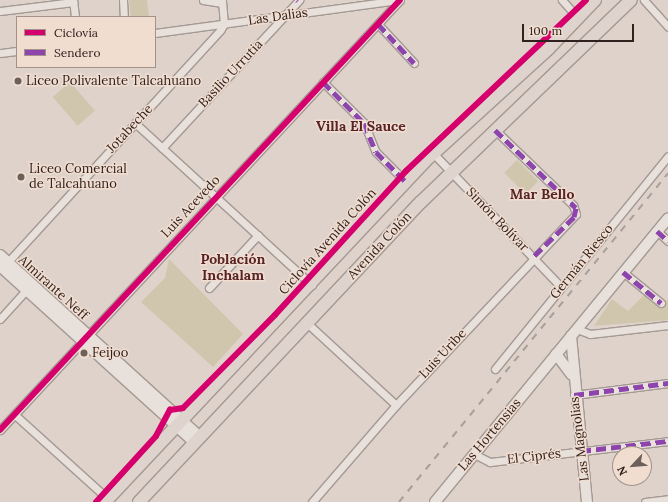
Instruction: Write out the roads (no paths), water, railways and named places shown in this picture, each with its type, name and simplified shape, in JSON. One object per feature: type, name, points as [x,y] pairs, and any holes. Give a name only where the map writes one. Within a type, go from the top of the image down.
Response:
[{"type":"main road","name":"Avenida Colón","points":[[107,500],[178,422],[312,285],[432,153],[578,18],[595,0]]},
{"type":"main road","name":"Avenida Colón","points":[[139,502],[451,172],[631,0]]},
{"type":"street","points":[[123,0],[124,16]]},
{"type":"street","points":[[203,0],[222,1],[224,24]]},
{"type":"street","name":"Basilio Urrutia","points":[[162,148],[286,15],[298,0]]},
{"type":"street","name":"Las Dalias","points":[[156,33],[400,0]]},
{"type":"street","name":"Luis Acevedo","points":[[0,430],[215,197],[400,0]]},
{"type":"street","points":[[562,0],[578,18]]},
{"type":"street","points":[[644,0],[668,27]]},
{"type":"street","points":[[0,11],[73,1],[75,16]]},
{"type":"street","name":"Jotabeche","points":[[2,262],[135,123],[224,24]]},
{"type":"street","points":[[378,24],[414,63]]},
{"type":"street","points":[[0,53],[16,51]]},
{"type":"street","points":[[323,82],[364,123],[376,152],[406,182]]},
{"type":"street","points":[[135,123],[312,285]]},
{"type":"street","name":"Luis Uribe","points":[[312,502],[396,405],[532,257],[574,217],[576,211],[495,130]]},
{"type":"street","name":"Simón Bolívar","points":[[432,153],[561,287]]},
{"type":"street","name":"Germán Riesco","points":[[495,368],[668,156]]},
{"type":"street","name":"Las Hortensias","points":[[435,502],[546,368],[563,356],[574,332],[668,218]]},
{"type":"street","points":[[657,231],[668,240]]},
{"type":"street","points":[[209,288],[258,235]]},
{"type":"street","name":"Almirante Neff","points":[[2,262],[197,440]]},
{"type":"street","points":[[623,272],[661,303]]},
{"type":"street","points":[[0,319],[29,287]]},
{"type":"street","points":[[307,323],[396,405]]},
{"type":"street","points":[[574,332],[590,334],[668,325]]},
{"type":"street","name":"Las Magnolias","points":[[563,356],[572,375],[587,502]]},
{"type":"street","points":[[574,395],[668,383]]},
{"type":"street","points":[[15,414],[107,500]]},
{"type":"street","name":"El Ciprés","points":[[474,454],[490,462],[668,441]]},
{"type":"street","points":[[645,502],[668,499]]},
{"type":"railway","points":[[399,502],[668,173]]},
{"type":"place","name":"Liceo Polivalente Talcahuano","points":[[18,81]]},
{"type":"place","name":"Liceo Comercial de Talcahuano","points":[[21,177]]},
{"type":"place","name":"Feijoo","points":[[84,353]]},
{"type":"district","name":"Villa El Sauce","points":[[361,126]]},
{"type":"district","name":"Mar Bello","points":[[542,194]]},
{"type":"district","name":"Población Inchalam","points":[[233,268]]}]
